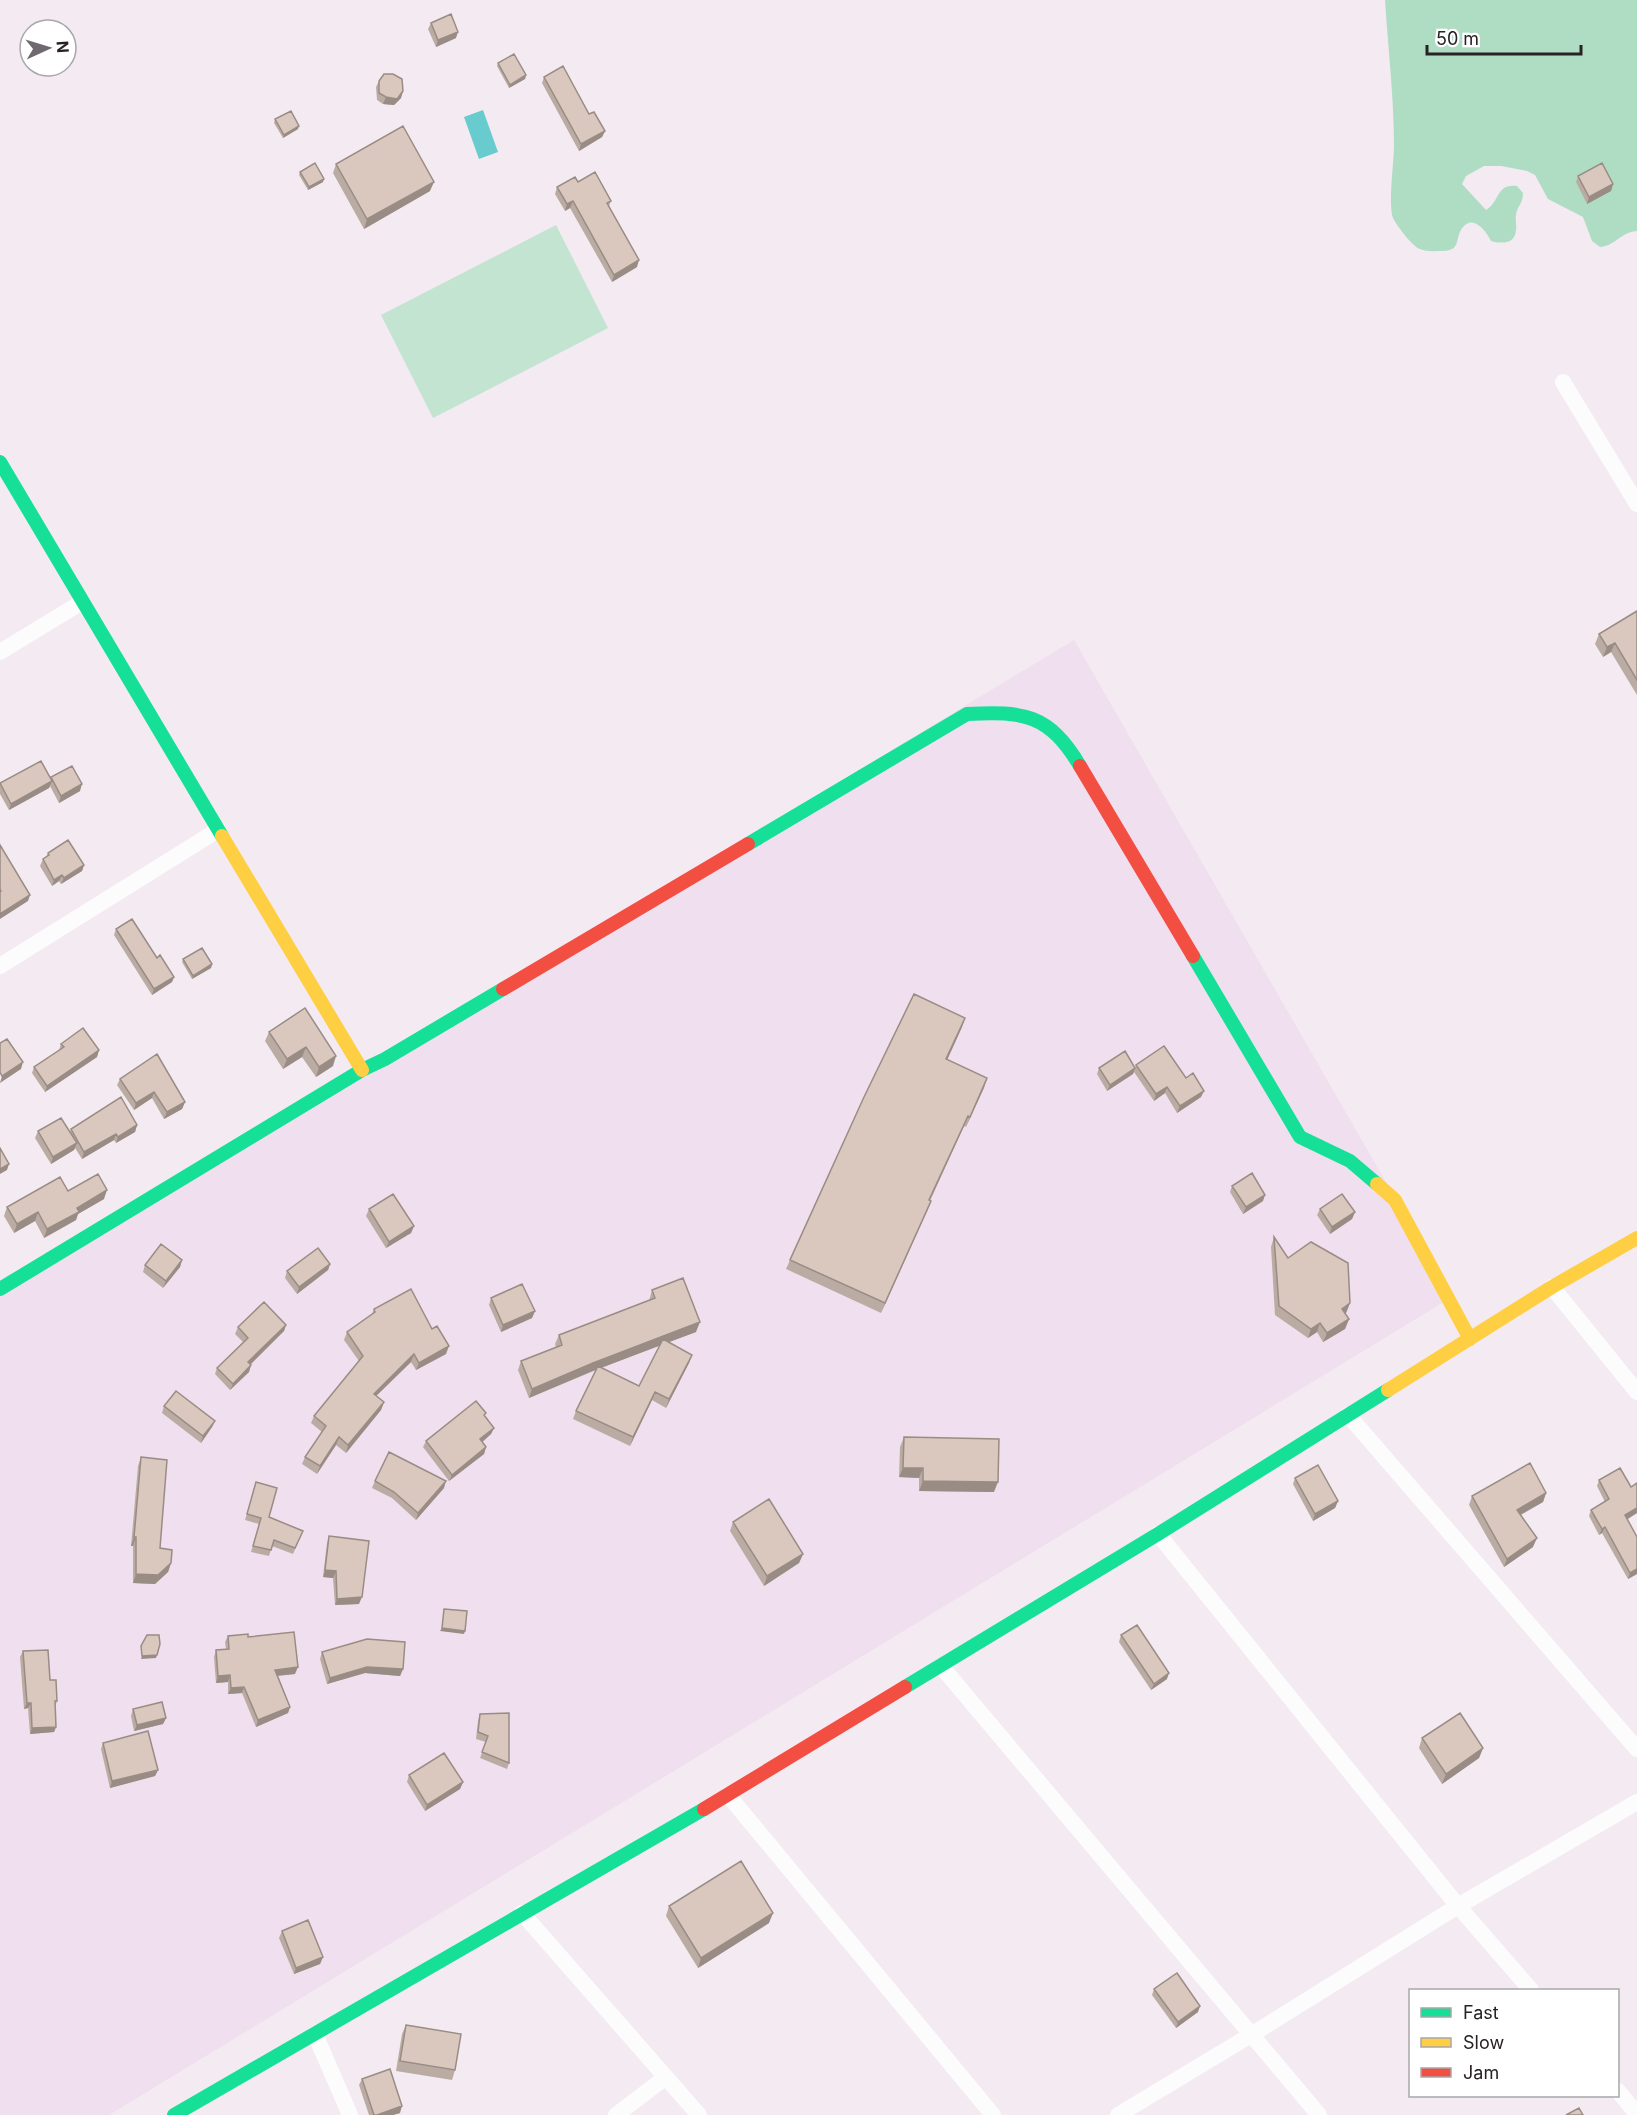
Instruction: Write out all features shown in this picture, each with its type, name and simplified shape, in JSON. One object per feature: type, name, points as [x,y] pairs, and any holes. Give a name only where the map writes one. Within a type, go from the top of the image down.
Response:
[{"type":"street","points":[[1563,382],[1637,504]]},
{"type":"street","points":[[0,462],[362,1070]]},
{"type":"street","points":[[0,652],[82,602]]},
{"type":"street","points":[[0,1289],[362,1070],[385,1059],[967,714],[1003,712],[1043,722],[1067,744],[1300,1137],[1350,1161],[1395,1200],[1470,1338]]},
{"type":"street","points":[[0,966],[218,830]]},
{"type":"street","points":[[174,2115],[728,1796],[1158,1534],[1552,1287],[1637,1238]]},
{"type":"street","points":[[1552,1287],[1637,1392]]},
{"type":"street","points":[[1348,1415],[1637,1749]]},
{"type":"street","points":[[1158,1534],[1458,1906],[1530,1989]]},
{"type":"street","points":[[941,1666],[1319,2115]]},
{"type":"street","points":[[728,1796],[993,2115]]},
{"type":"street","points":[[1118,2115],[1458,1906],[1637,1802]]},
{"type":"street","points":[[522,1913],[699,2115]]},
{"type":"street","points":[[315,2034],[350,2115]]},
{"type":"street","points":[[616,2115],[666,2077]]},
{"type":"street","points":[[1619,2093],[1637,2114]]},
{"type":"shaded area","points":[[1074,640],[1452,1297],[109,2115],[0,2115],[0,1289]]},
{"type":"green space","points":[[1385,0],[1637,0],[1637,231],[1600,247],[1592,241],[1583,217],[1548,199],[1535,175],[1527,171],[1501,166],[1484,166],[1466,176],[1462,184],[1486,210],[1501,190],[1517,186],[1523,193],[1523,197],[1517,212],[1513,238],[1503,243],[1491,241],[1482,228],[1470,223],[1461,230],[1453,249],[1425,251],[1413,244],[1398,226],[1392,212],[1394,128]]},
{"type":"green space","points":[[556,225],[608,328],[433,418],[381,315]]},
{"type":"water","points":[[483,110],[498,152],[479,159],[464,117]]},
{"type":"building","points":[[451,14],[458,32],[438,40],[431,23]]},
{"type":"building","points":[[514,54],[526,75],[510,85],[498,63]]},
{"type":"building","points":[[563,66],[589,114],[594,112],[605,131],[581,144],[544,77]]},
{"type":"building","points":[[384,74],[393,74],[402,79],[403,91],[397,99],[379,93],[379,81]]},
{"type":"building","points":[[291,111],[299,126],[284,135],[275,119]]},
{"type":"building","points":[[403,126],[434,182],[367,219],[336,164]]},
{"type":"building","points":[[315,163],[324,179],[309,187],[300,172]]},
{"type":"building","points":[[1602,163],[1613,184],[1589,197],[1578,176]]},
{"type":"building","points":[[595,172],[611,201],[607,203],[639,260],[614,275],[573,201],[567,204],[557,187],[575,177],[578,182]]},
{"type":"building","points":[[1637,611],[1637,680],[1615,643],[1607,647],[1599,634]]},
{"type":"building","points":[[41,761],[52,781],[11,804],[0,783]]},
{"type":"building","points":[[72,766],[82,784],[61,796],[51,777]]},
{"type":"building","points":[[68,840],[84,865],[64,878],[62,875],[54,880],[43,859]]},
{"type":"building","points":[[0,845],[30,895],[0,914],[1,891]]},
{"type":"building","points":[[132,919],[157,958],[160,955],[174,977],[154,989],[116,929]]},
{"type":"building","points":[[202,948],[212,964],[193,976],[183,959]]},
{"type":"building","points":[[914,994],[965,1018],[946,1059],[987,1078],[929,1200],[931,1201],[885,1303],[790,1260]]},
{"type":"building","points":[[305,1008],[336,1056],[319,1067],[306,1047],[287,1059],[269,1032]]},
{"type":"building","points":[[83,1028],[99,1050],[47,1086],[34,1067],[64,1047],[61,1044]]},
{"type":"building","points":[[7,1039],[23,1062],[2,1076],[0,1043]]},
{"type":"building","points":[[1164,1046],[1186,1078],[1193,1073],[1204,1091],[1180,1106],[1167,1087],[1156,1094],[1136,1065]]},
{"type":"building","points":[[1125,1051],[1135,1068],[1110,1085],[1099,1068]]},
{"type":"building","points":[[157,1054],[185,1102],[167,1112],[154,1092],[136,1103],[120,1079]]},
{"type":"building","points":[[121,1097],[137,1125],[118,1137],[116,1134],[84,1152],[71,1129]]},
{"type":"building","points":[[61,1118],[77,1143],[53,1157],[38,1131]]},
{"type":"building","points":[[0,1148],[9,1164],[0,1169]]},
{"type":"building","points":[[1252,1173],[1265,1195],[1246,1207],[1232,1186]]},
{"type":"building","points":[[98,1174],[107,1190],[77,1208],[79,1212],[47,1229],[38,1212],[17,1224],[7,1207],[60,1177],[68,1191]]},
{"type":"building","points":[[393,1194],[414,1226],[389,1242],[369,1209]]},
{"type":"building","points":[[1342,1194],[1355,1212],[1332,1227],[1320,1209]]},
{"type":"building","points":[[1274,1237],[1288,1258],[1311,1242],[1348,1263],[1350,1303],[1342,1309],[1349,1319],[1327,1333],[1320,1323],[1311,1329],[1279,1306]]},
{"type":"building","points":[[161,1244],[182,1260],[166,1281],[145,1265]]},
{"type":"building","points":[[318,1248],[330,1264],[299,1287],[287,1271]]},
{"type":"building","points":[[683,1278],[700,1322],[532,1389],[521,1361],[562,1345],[559,1335],[655,1298],[652,1290]]},
{"type":"building","points":[[522,1284],[535,1311],[503,1325],[491,1298]]},
{"type":"building","points":[[411,1289],[432,1329],[437,1326],[449,1346],[419,1363],[414,1354],[374,1394],[384,1402],[348,1445],[339,1437],[320,1466],[305,1457],[326,1426],[314,1416],[363,1356],[347,1332],[375,1312],[374,1309]]},
{"type":"building","points":[[264,1302],[286,1325],[248,1362],[251,1365],[233,1384],[217,1368],[248,1338],[238,1327]]},
{"type":"building","points":[[663,1339],[692,1355],[669,1399],[655,1392],[633,1437],[576,1411],[598,1366],[639,1386]]},
{"type":"building","points":[[176,1391],[215,1421],[203,1436],[164,1406]]},
{"type":"building","points":[[476,1401],[494,1428],[480,1439],[486,1447],[452,1475],[426,1441]]},
{"type":"building","points":[[904,1437],[999,1439],[998,1482],[923,1481],[923,1468],[903,1468]]},
{"type":"building","points":[[389,1452],[446,1481],[418,1513],[394,1492],[375,1481]]},
{"type":"building","points":[[141,1457],[167,1460],[160,1548],[172,1550],[171,1563],[158,1575],[136,1574],[136,1537],[134,1537]]},
{"type":"building","points":[[1530,1463],[1546,1493],[1517,1510],[1537,1538],[1507,1559],[1472,1496]]},
{"type":"building","points":[[1318,1465],[1338,1501],[1315,1514],[1295,1478]]},
{"type":"building","points":[[1620,1468],[1631,1487],[1637,1483],[1637,1508],[1625,1515],[1637,1537],[1637,1569],[1630,1573],[1605,1527],[1602,1529],[1591,1510],[1609,1499],[1599,1480]]},
{"type":"building","points":[[256,1482],[277,1488],[269,1517],[303,1531],[295,1548],[274,1540],[271,1550],[253,1546],[261,1518],[247,1514]]},
{"type":"building","points":[[769,1499],[803,1554],[767,1576],[733,1522]]},
{"type":"building","points":[[329,1536],[369,1541],[362,1597],[337,1599],[336,1571],[325,1570]]},
{"type":"building","points":[[444,1609],[467,1611],[465,1631],[442,1628]]},
{"type":"building","points":[[1137,1625],[1169,1673],[1154,1684],[1121,1635]]},
{"type":"building","points":[[294,1632],[298,1667],[275,1670],[290,1707],[258,1720],[244,1687],[231,1688],[230,1675],[218,1676],[216,1650],[229,1649],[228,1636],[248,1634],[248,1637]]},
{"type":"building","points":[[147,1635],[159,1635],[160,1644],[157,1655],[142,1656],[141,1646]]},
{"type":"building","points":[[367,1639],[405,1642],[403,1669],[367,1667],[330,1678],[322,1652]]},
{"type":"building","points":[[48,1650],[50,1680],[56,1680],[56,1727],[32,1728],[31,1703],[27,1703],[23,1651]]},
{"type":"building","points":[[162,1702],[166,1718],[137,1725],[133,1709]]},
{"type":"building","points":[[509,1713],[509,1763],[482,1752],[488,1736],[478,1732],[480,1714]]},
{"type":"building","points":[[1460,1713],[1483,1748],[1446,1774],[1422,1738]]},
{"type":"building","points":[[148,1731],[158,1770],[112,1781],[103,1743]]},
{"type":"building","points":[[444,1753],[463,1782],[427,1805],[409,1775]]},
{"type":"building","points":[[741,1861],[773,1913],[701,1958],[669,1906]]},
{"type":"building","points":[[308,1920],[323,1957],[296,1968],[282,1931]]},
{"type":"building","points":[[1177,1973],[1200,2006],[1178,2022],[1154,1989]]},
{"type":"building","points":[[406,2025],[461,2034],[455,2070],[400,2061]]},
{"type":"building","points":[[390,2069],[402,2106],[374,2115],[362,2079]]},
{"type":"building","points":[[1579,2108],[1583,2115],[1566,2115]]},
{"type":"traffic: fast","points":[[0,462],[222,836]]},
{"type":"traffic: fast","points":[[748,844],[967,714],[1020,715],[1033,719],[1046,726],[1057,736],[1080,766]]},
{"type":"traffic: fast","points":[[1193,956],[1300,1137],[1350,1161],[1377,1184]]},
{"type":"traffic: fast","points":[[0,1289],[362,1070],[385,1059],[503,989]]},
{"type":"traffic: fast","points":[[905,1687],[1158,1534],[1388,1390]]},
{"type":"traffic: fast","points":[[174,2115],[704,1809]]},
{"type":"traffic: slow","points":[[222,836],[362,1070]]},
{"type":"traffic: slow","points":[[1377,1184],[1395,1200],[1470,1339]]},
{"type":"traffic: slow","points":[[1388,1390],[1552,1287],[1637,1238]]},
{"type":"traffic: jam","points":[[1080,766],[1193,956]]},
{"type":"traffic: jam","points":[[503,989],[748,844]]},
{"type":"traffic: jam","points":[[704,1809],[905,1687]]}]
